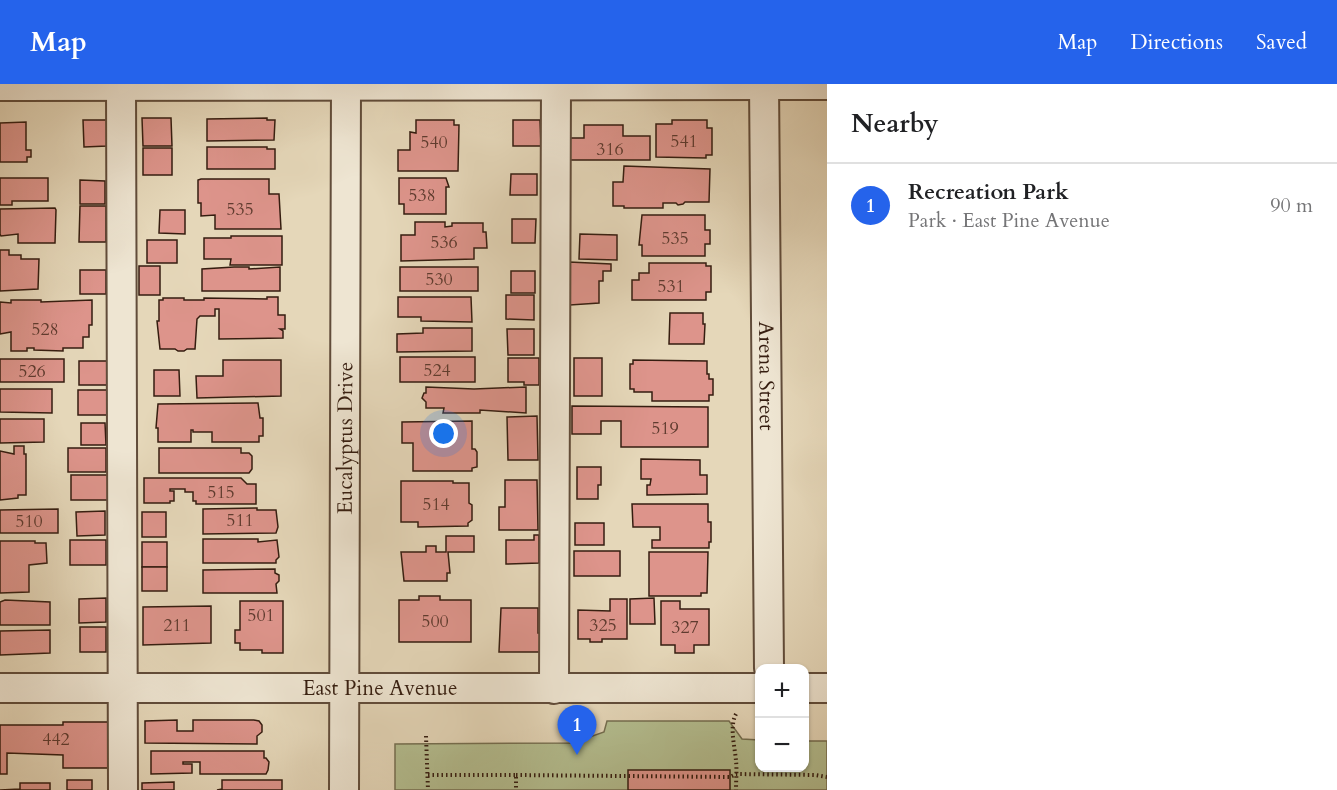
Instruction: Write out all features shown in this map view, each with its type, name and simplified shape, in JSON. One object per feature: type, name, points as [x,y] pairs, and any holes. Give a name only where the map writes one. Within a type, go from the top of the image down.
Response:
[{"type":"street","points":[[121,85],[123,790]]},
{"type":"street","name":"Eucalyptus Drive","points":[[344,790],[346,85]]},
{"type":"street","points":[[554,689],[556,85]]},
{"type":"street","name":"Arena Street","points":[[764,85],[769,664]]},
{"type":"street","points":[[0,86],[827,85]]},
{"type":"street","name":"East Pine Avenue","points":[[0,688],[755,688]]},
{"type":"street","points":[[809,688],[827,688]]},
{"type":"path","points":[[736,790],[733,727],[738,710]]},
{"type":"path","points":[[426,736],[428,790]]},
{"type":"path","points":[[428,775],[730,777],[736,774],[827,777]]},
{"type":"path","points":[[516,775],[516,790]]},
{"type":"green space","points":[[607,721],[729,721],[742,739],[755,740],[755,772],[809,772],[809,741],[827,741],[827,790],[395,790],[395,744],[573,743],[604,732]]},
{"type":"building","points":[[142,118],[171,118],[172,146],[143,146]]},
{"type":"building","points":[[267,118],[267,120],[275,120],[274,140],[207,141],[207,119]]},
{"type":"building","points":[[83,120],[107,120],[107,146],[84,147]]},
{"type":"building","points":[[416,120],[454,120],[454,125],[459,125],[458,171],[398,171],[398,150],[410,150],[410,132],[416,133]]},
{"type":"building","points":[[513,120],[540,120],[541,146],[513,146]]},
{"type":"building","points":[[672,120],[707,120],[707,128],[712,128],[712,155],[706,155],[706,158],[656,157],[656,124],[672,124]]},
{"type":"building","points":[[26,122],[26,150],[31,150],[31,157],[27,157],[27,162],[0,162],[0,123]]},
{"type":"building","points":[[584,125],[623,125],[623,136],[650,136],[650,160],[569,160],[569,138],[584,138]]},
{"type":"building","points":[[207,147],[275,149],[275,169],[207,169]]},
{"type":"building","points":[[143,148],[172,148],[172,175],[143,175]]},
{"type":"building","points":[[624,166],[710,169],[709,202],[685,202],[678,205],[663,203],[663,208],[613,206],[613,182],[623,182]]},
{"type":"building","points":[[511,174],[537,174],[537,195],[510,195]]},
{"type":"building","points":[[0,178],[48,178],[48,201],[12,201],[12,205],[0,205]]},
{"type":"building","points":[[399,178],[446,178],[449,187],[446,187],[446,214],[404,214],[404,204],[399,204]]},
{"type":"building","points":[[269,179],[269,194],[279,194],[281,229],[215,229],[215,215],[201,216],[201,203],[198,203],[198,180]]},
{"type":"building","points":[[80,180],[105,181],[105,204],[80,204]]},
{"type":"building","points":[[80,206],[106,206],[106,242],[79,242]]},
{"type":"building","points":[[55,208],[55,243],[18,243],[18,234],[1,236],[0,234],[0,209]]},
{"type":"building","points":[[160,210],[185,210],[185,234],[159,233]]},
{"type":"building","points":[[642,215],[705,215],[705,230],[710,230],[710,244],[705,244],[705,256],[642,256],[642,245],[639,245]]},
{"type":"building","points":[[512,219],[536,219],[535,243],[512,243]]},
{"type":"building","points":[[415,222],[445,222],[445,227],[452,226],[452,223],[483,223],[487,248],[474,248],[474,259],[401,261],[401,235],[415,235]]},
{"type":"building","points":[[580,234],[617,235],[617,260],[579,259]]},
{"type":"building","points":[[231,236],[282,236],[282,265],[230,265],[231,259],[204,259],[204,238],[231,238]]},
{"type":"building","points":[[147,240],[177,240],[177,263],[147,263]]},
{"type":"building","points":[[0,250],[9,250],[9,255],[21,255],[21,259],[39,259],[38,289],[0,291]]},
{"type":"building","points":[[569,262],[611,264],[611,271],[603,271],[603,281],[599,281],[599,303],[570,305],[570,288],[567,288]]},
{"type":"building","points":[[649,263],[706,263],[706,266],[711,266],[711,292],[706,292],[706,300],[632,300],[632,280],[639,280],[639,273],[649,273]]},
{"type":"building","points":[[139,266],[160,266],[160,295],[139,295]]},
{"type":"building","points":[[249,267],[249,269],[280,267],[280,291],[202,291],[202,269]]},
{"type":"building","points":[[400,267],[478,267],[478,291],[400,291]]},
{"type":"building","points":[[80,270],[106,270],[106,294],[80,294]]},
{"type":"building","points":[[511,271],[535,271],[535,293],[511,293]]},
{"type":"building","points":[[506,295],[534,295],[534,320],[506,319]]},
{"type":"building","points":[[267,297],[278,297],[278,315],[285,315],[285,329],[280,329],[283,331],[283,338],[219,339],[219,309],[215,309],[215,316],[200,316],[197,319],[195,349],[178,351],[160,349],[157,321],[159,321],[159,300],[163,298],[204,300],[204,298],[267,299]]},
{"type":"building","points":[[398,297],[471,297],[472,322],[421,321],[421,317],[398,317]]},
{"type":"building","points":[[11,300],[41,300],[41,302],[92,300],[92,325],[89,325],[89,337],[83,337],[83,348],[63,348],[63,351],[27,348],[27,351],[11,351],[11,332],[0,334],[0,302],[11,303]]},
{"type":"building","points":[[670,313],[703,313],[704,344],[669,344]]},
{"type":"building","points":[[423,328],[472,328],[472,351],[397,352],[397,334],[423,333]]},
{"type":"building","points":[[507,329],[534,329],[534,355],[508,355]]},
{"type":"building","points":[[400,357],[475,357],[475,382],[400,382]]},
{"type":"building","points":[[508,358],[539,358],[539,385],[508,382]]},
{"type":"building","points":[[574,358],[602,358],[602,396],[574,396]]},
{"type":"building","points":[[0,359],[64,359],[64,382],[0,382]]},
{"type":"building","points":[[223,360],[281,360],[281,396],[197,398],[196,376],[223,376]]},
{"type":"building","points":[[633,360],[707,361],[707,374],[709,374],[709,379],[713,379],[713,395],[709,395],[709,401],[652,401],[652,392],[634,392],[634,389],[630,389],[630,364],[633,364]]},
{"type":"building","points":[[79,361],[107,361],[107,385],[79,385]]},
{"type":"building","points":[[154,370],[179,370],[180,396],[154,396]]},
{"type":"building","points":[[426,387],[474,389],[526,387],[526,413],[480,410],[480,413],[443,413],[444,408],[426,408],[426,402],[422,398],[426,393]]},
{"type":"building","points":[[0,389],[52,389],[52,413],[0,412]]},
{"type":"building","points":[[78,390],[107,390],[107,415],[78,415]]},
{"type":"building","points":[[258,403],[260,418],[263,418],[263,436],[259,436],[259,442],[212,442],[212,432],[193,432],[191,430],[191,442],[158,442],[158,428],[156,428],[158,404]]},
{"type":"building","points":[[572,406],[708,407],[708,447],[621,447],[621,421],[601,421],[601,434],[572,434]]},
{"type":"building","points":[[537,416],[538,460],[508,460],[507,417]]},
{"type":"building","points":[[0,419],[44,419],[44,442],[0,443]]},
{"type":"building","points":[[472,421],[472,449],[477,452],[477,467],[472,468],[472,471],[413,471],[413,443],[402,443],[402,422]]},
{"type":"building","points":[[81,423],[105,423],[106,445],[81,445]]},
{"type":"building","points":[[14,446],[24,446],[24,454],[26,454],[26,495],[0,500],[0,451],[14,454]]},
{"type":"building","points":[[68,448],[106,448],[106,472],[68,472]]},
{"type":"building","points":[[159,448],[241,448],[241,453],[249,453],[252,456],[252,469],[249,473],[159,473]]},
{"type":"building","points":[[641,459],[700,460],[700,475],[707,475],[707,494],[647,495],[647,485],[650,485],[651,479],[641,479]]},
{"type":"building","points":[[577,467],[601,467],[598,499],[577,499]]},
{"type":"building","points":[[71,475],[110,475],[110,500],[71,500]]},
{"type":"building","points":[[144,478],[241,478],[247,484],[256,484],[256,504],[196,504],[196,501],[193,501],[193,492],[185,492],[185,489],[170,489],[174,491],[174,501],[170,503],[144,503]]},
{"type":"building","points":[[505,480],[537,480],[538,530],[499,530],[499,507],[505,507]]},
{"type":"building","points":[[401,481],[469,483],[472,520],[468,526],[418,527],[418,522],[401,522]]},
{"type":"building","points":[[632,504],[708,504],[708,522],[711,522],[709,548],[652,548],[652,540],[660,540],[660,527],[633,527]]},
{"type":"building","points":[[257,508],[257,510],[276,510],[278,527],[276,533],[203,534],[203,509]]},
{"type":"building","points":[[58,509],[58,533],[0,533],[0,510]]},
{"type":"building","points":[[105,511],[105,535],[77,536],[76,512]]},
{"type":"building","points":[[142,512],[166,512],[166,537],[142,537]]},
{"type":"building","points":[[575,523],[604,523],[604,545],[575,545]]},
{"type":"building","points":[[534,535],[539,535],[539,563],[506,564],[506,540],[534,540]]},
{"type":"building","points":[[446,536],[474,536],[474,552],[448,552],[450,573],[447,573],[447,581],[404,581],[401,552],[426,552],[426,546],[436,546],[436,552],[446,552]]},
{"type":"building","points":[[203,539],[258,539],[258,542],[277,540],[279,557],[276,563],[203,563]]},
{"type":"building","points":[[70,540],[106,540],[106,565],[70,565]]},
{"type":"building","points":[[0,541],[46,543],[47,563],[29,565],[29,592],[0,593]]},
{"type":"building","points":[[142,542],[167,542],[167,567],[142,567]]},
{"type":"building","points":[[574,551],[620,551],[620,576],[574,576]]},
{"type":"building","points":[[649,552],[708,552],[707,593],[701,593],[701,596],[649,596]]},
{"type":"building","points":[[142,567],[167,567],[167,591],[142,591]]},
{"type":"building","points":[[275,569],[275,573],[279,575],[279,581],[276,584],[277,593],[203,593],[203,570]]},
{"type":"building","points":[[419,596],[440,596],[440,600],[471,600],[471,642],[399,642],[399,600],[419,600]]},
{"type":"building","points":[[106,598],[106,622],[79,623],[79,599]]},
{"type":"building","points":[[654,598],[655,624],[630,624],[630,599]]},
{"type":"building","points":[[610,599],[627,599],[627,639],[602,639],[602,642],[590,642],[590,639],[578,639],[578,610],[610,611]]},
{"type":"building","points":[[5,600],[50,602],[50,625],[0,625],[0,602]]},
{"type":"building","points":[[240,601],[283,601],[283,653],[240,650],[240,643],[235,643],[235,630],[240,630]]},
{"type":"building","points":[[661,601],[680,601],[680,609],[709,609],[709,645],[694,645],[694,653],[675,653],[675,645],[661,645]]},
{"type":"building","points":[[211,606],[211,643],[143,645],[143,607]]},
{"type":"building","points":[[501,608],[538,608],[541,652],[499,652]]},
{"type":"building","points":[[80,627],[106,627],[106,652],[80,652]]},
{"type":"building","points":[[50,630],[50,653],[0,655],[0,631]]},
{"type":"building","points":[[177,720],[177,731],[193,731],[193,720],[254,720],[259,721],[262,725],[262,732],[257,736],[257,744],[145,743],[145,721]]},
{"type":"building","points":[[63,722],[112,722],[112,768],[63,768],[63,755],[7,753],[7,774],[0,774],[0,725],[63,725]]},
{"type":"building","points":[[151,751],[264,751],[264,758],[269,762],[268,770],[266,774],[200,774],[200,762],[183,762],[183,764],[192,764],[192,773],[151,774]]},
{"type":"building","points":[[628,770],[730,770],[730,790],[628,790]]},
{"type":"building","points":[[67,780],[92,780],[92,790],[67,790]]},
{"type":"building","points":[[222,780],[282,780],[282,790],[217,790],[222,789]]},
{"type":"building","points":[[174,782],[174,790],[142,790],[142,783]]},
{"type":"building","points":[[20,783],[50,783],[50,790],[0,790],[20,789]]},
{"type":"place","name":"Recreation Park","points":[[577,755]]}]
